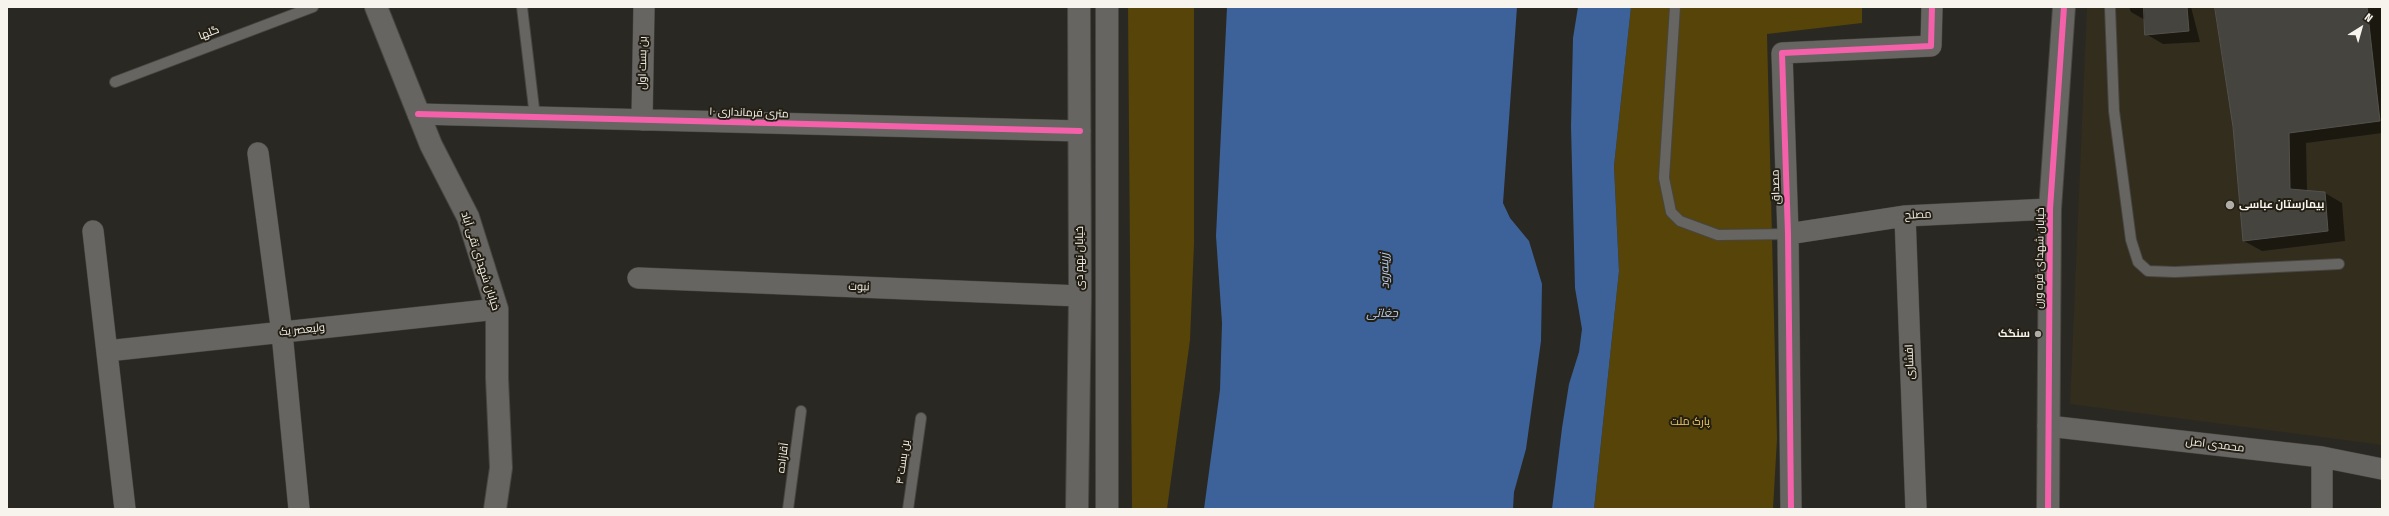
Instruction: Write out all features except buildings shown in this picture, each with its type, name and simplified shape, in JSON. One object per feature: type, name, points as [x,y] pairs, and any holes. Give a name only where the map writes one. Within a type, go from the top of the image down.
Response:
[{"type":"main road","name":"خیابان شهدای تقی آباد","points":[[376,7],[431,145],[468,217],[497,309],[497,378],[501,468],[495,509]]},
{"type":"main road","name":"خیابان نهم دی","points":[[1077,509],[1080,296],[1079,7]]},
{"type":"main road","points":[[1107,7],[1107,509]]},
{"type":"main road","name":"خیابان شهدای قره ورن","points":[[2048,509],[2050,209],[2064,7]]},
{"type":"main road","points":[[501,468],[506,509]]},
{"type":"street","name":"بن بست اول","points":[[642,120],[644,7]]},
{"type":"street","name":"مصداق","points":[[1791,509],[1788,234],[1782,52],[1931,46],[1932,7]]},
{"type":"street","name":"۱۰ متری فرمانداری","points":[[418,114],[1080,131]]},
{"type":"street","points":[[258,153],[282,333],[299,509]]},
{"type":"street","name":"مصلح","points":[[1788,234],[1905,216],[2050,209]]},
{"type":"street","name":"افشاری","points":[[1905,216],[1916,509]]},
{"type":"street","points":[[93,231],[125,509]]},
{"type":"street","name":"نبوت","points":[[638,278],[1080,296]]},
{"type":"street","name":"ولیعصر یک","points":[[107,351],[497,309]]},
{"type":"street","name":"محمدی اصل","points":[[2048,426],[2322,457],[2382,469]]},
{"type":"street","points":[[2322,457],[2322,509]]},
{"type":"lane","name":"گلها","points":[[115,82],[312,7]]},
{"type":"lane","points":[[522,7],[535,117]]},
{"type":"lane","points":[[1675,7],[1664,178],[1671,212],[1680,221],[1718,235],[1788,234]]},
{"type":"lane","points":[[2110,7],[2114,111],[2131,240],[2138,262],[2148,271],[2174,272],[2340,264]]},
{"type":"lane","name":"آقازاده","points":[[788,509],[801,411]]},
{"type":"lane","name":"بن بست ۴","points":[[908,509],[921,418]]},
{"type":"shaded area","name":"بیمارستان عباسی","points":[[2087,7],[2382,7],[2382,445],[2070,404]]},
{"type":"green space","points":[[1128,7],[1194,7],[1194,244],[1190,340],[1167,509],[1132,509]]},
{"type":"green space","name":"پارک ملت","points":[[1631,7],[1862,7],[1862,23],[1767,34],[1777,439],[1773,509],[1594,509],[1619,271],[1614,166]]},
{"type":"water","name":"جغاتی","points":[[1227,7],[1517,7],[1503,203],[1510,218],[1529,241],[1542,284],[1541,341],[1526,449],[1514,492],[1513,509],[1204,509],[1220,390],[1222,323],[1216,236]]},
{"type":"water","points":[[1578,7],[1631,7],[1614,166],[1619,271],[1594,509],[1552,509],[1569,384],[1579,352],[1582,329],[1575,288],[1571,126],[1573,38]]},
{"type":"cycle path","points":[[1791,509],[1788,234],[1782,53],[1931,46],[1932,7]]},
{"type":"cycle path","points":[[2048,509],[2050,209],[2064,7]]},
{"type":"cycle path","points":[[418,114],[1080,131]]},
{"type":"place","name":"بیمارستان عباسی","points":[[2230,205]]},
{"type":"place","name":"سنگک","points":[[2038,334]]},
{"type":"water label","name":"زرینه‌رود","points":[[1385,271]]}]
